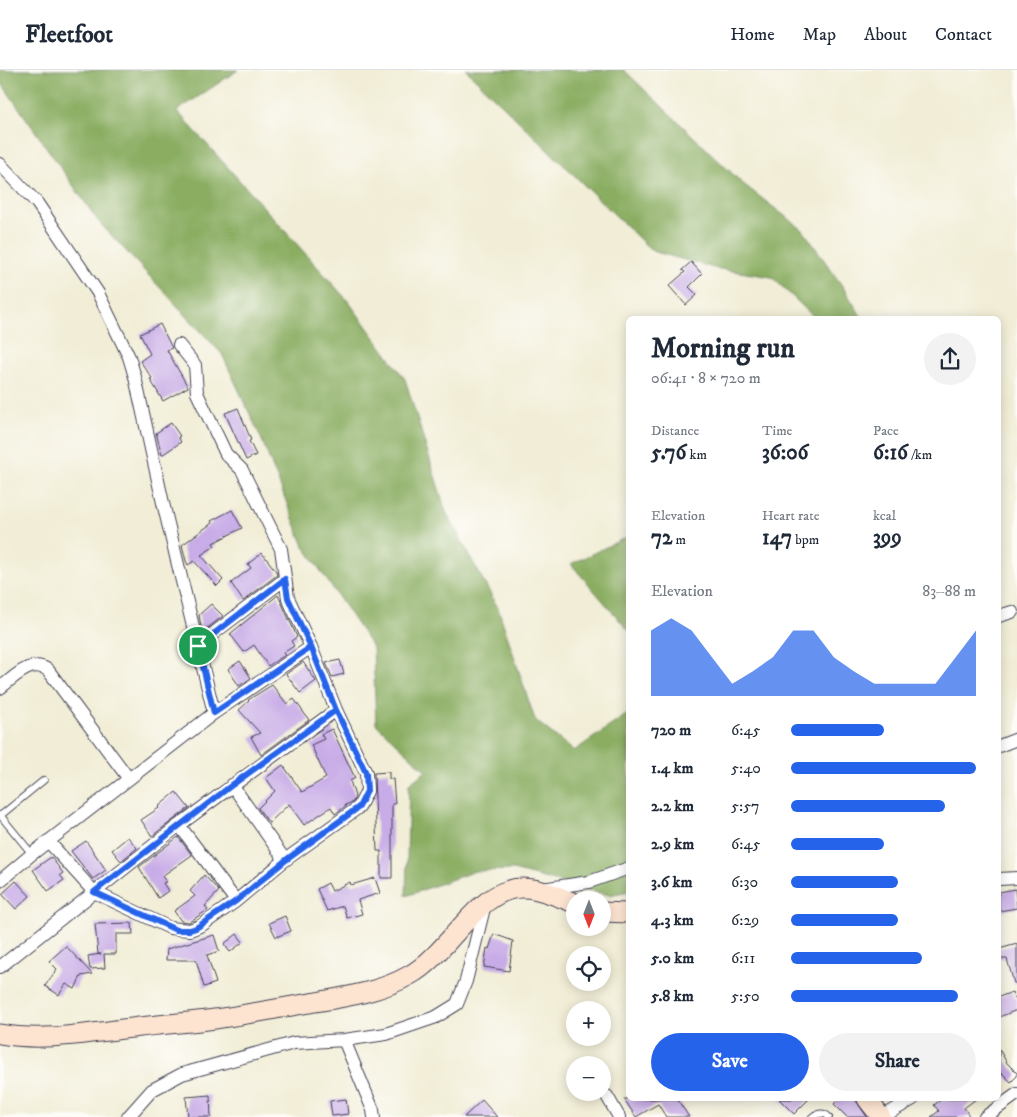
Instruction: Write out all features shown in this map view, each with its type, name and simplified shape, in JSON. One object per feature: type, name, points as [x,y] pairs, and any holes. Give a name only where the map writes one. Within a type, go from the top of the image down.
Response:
[{"type":"main road","points":[[0,1034],[28,1038],[66,1036],[214,1019],[338,998],[385,986],[408,976],[424,966],[485,904],[498,894],[510,890],[538,890],[566,900]]},
{"type":"main road","points":[[611,913],[626,914]]},
{"type":"main road","points":[[869,1101],[882,1117]]},
{"type":"street","points":[[0,164],[37,204],[98,293],[129,357],[214,713]]},
{"type":"street","points":[[48,841],[94,892],[176,930],[190,930],[196,928],[236,901],[286,860],[359,807],[367,791],[366,773],[336,710],[311,647],[288,598],[281,549],[242,470],[226,454],[197,393],[196,367],[179,345]]},
{"type":"street","points":[[198,646],[285,579]]},
{"type":"street","points":[[1001,615],[1012,612]]},
{"type":"street","points":[[0,881],[48,841],[214,713],[311,647]]},
{"type":"street","points":[[0,688],[27,668],[35,665],[48,670],[129,778]]},
{"type":"street","points":[[0,967],[179,825],[336,710]]},
{"type":"street","points":[[1001,745],[1017,738]]},
{"type":"street","points":[[232,785],[286,860]]},
{"type":"street","points":[[179,825],[236,901]]},
{"type":"street","points":[[538,890],[589,882],[626,869]]},
{"type":"street","points":[[1001,879],[1017,878]]},
{"type":"street","points":[[128,1117],[152,1090],[182,1074],[294,1043],[344,1040],[386,1034],[436,1017],[457,1004],[466,981],[485,904]]},
{"type":"street","points":[[344,1040],[373,1110],[374,1117]]},
{"type":"street","points":[[985,1117],[1017,1094]]},
{"type":"street","points":[[610,1101],[619,1117]]},
{"type":"street","points":[[882,1117],[910,1101]]},
{"type":"lane","points":[[32,854],[0,815],[44,780]]},
{"type":"lane","points":[[812,1117],[821,1113],[829,1117]]},
{"type":"green space","points":[[0,70],[238,70],[177,111],[348,301],[405,379],[446,512],[498,608],[535,720],[574,751],[626,715],[626,892],[611,895],[611,891],[594,891],[513,870],[475,871],[406,896],[409,784],[426,771],[376,724],[373,648],[304,546],[261,438],[222,354],[98,221],[0,81]]},
{"type":"green space","points":[[466,70],[624,70],[742,183],[803,230],[861,316],[813,316],[772,277],[714,268],[652,251]]},
{"type":"green space","points":[[626,537],[626,628],[571,564]]},
{"type":"building","points":[[691,262],[702,274],[689,287],[697,295],[686,305],[669,286],[685,272],[682,270]]},
{"type":"building","points":[[160,324],[172,348],[167,350],[188,387],[163,401],[150,379],[152,378],[140,361],[150,354],[140,334]]},
{"type":"building","points":[[238,408],[251,440],[249,441],[256,455],[246,460],[225,413]]},
{"type":"building","points":[[171,423],[180,436],[178,437],[181,442],[162,455],[156,433]]},
{"type":"building","points":[[232,510],[242,528],[213,543],[215,546],[201,555],[223,580],[217,586],[194,561],[188,565],[182,545],[212,523],[211,521]]},
{"type":"building","points":[[262,553],[277,575],[243,601],[231,583],[251,568],[248,564]]},
{"type":"building","points":[[278,595],[297,637],[291,641],[294,646],[283,653],[285,655],[268,666],[254,645],[244,652],[230,634]]},
{"type":"building","points":[[211,604],[223,616],[205,630],[201,626],[199,615]]},
{"type":"building","points":[[340,660],[344,674],[332,677],[326,663]]},
{"type":"building","points":[[240,661],[251,678],[239,686],[228,669]]},
{"type":"building","points":[[303,662],[316,681],[300,693],[286,674]]},
{"type":"building","points":[[272,685],[287,704],[294,699],[309,720],[261,755],[251,737],[260,733],[239,710],[248,700]]},
{"type":"building","points":[[332,729],[355,778],[350,781],[355,796],[353,802],[345,805],[335,814],[331,807],[304,825],[289,804],[269,823],[258,808],[275,791],[266,778],[283,765],[302,792],[326,778],[311,745],[324,739],[321,734]]},
{"type":"building","points":[[389,772],[389,779],[393,779],[395,804],[392,804],[392,878],[381,878],[381,851],[377,851],[374,773]]},
{"type":"building","points":[[176,792],[189,808],[152,836],[141,820],[159,808]]},
{"type":"building","points":[[128,837],[137,848],[121,861],[112,850]]},
{"type":"building","points":[[178,837],[192,855],[162,876],[166,882],[163,883],[168,891],[158,898],[139,867]]},
{"type":"building","points":[[86,841],[106,870],[93,879],[71,851]]},
{"type":"building","points":[[51,857],[63,873],[60,875],[64,880],[48,891],[33,870]]},
{"type":"building","points":[[204,875],[219,891],[205,906],[208,910],[189,922],[181,921],[174,911],[195,896],[190,891]]},
{"type":"building","points":[[375,878],[380,893],[358,900],[362,914],[347,918],[343,906],[327,911],[317,889],[328,883],[332,891],[350,882],[351,885]]},
{"type":"building","points":[[16,881],[30,896],[16,909],[2,894]]},
{"type":"building","points":[[1015,889],[1017,908],[1001,911],[1001,892]]},
{"type":"building","points":[[285,916],[291,931],[276,937],[269,923]]},
{"type":"building","points":[[132,923],[133,934],[116,934],[116,954],[104,954],[105,968],[90,969],[88,956],[101,954],[98,954],[95,924]]},
{"type":"building","points":[[237,934],[243,942],[230,952],[224,944]]},
{"type":"building","points":[[494,934],[513,941],[509,971],[484,967],[487,948],[489,949]]},
{"type":"building","points":[[214,935],[219,951],[207,955],[216,983],[204,987],[196,960],[166,960],[167,949]]},
{"type":"building","points":[[1017,944],[1017,983],[1014,983],[1007,959],[1001,959],[1001,948]]},
{"type":"building","points":[[66,946],[92,974],[81,976],[75,989],[66,984],[59,995],[45,986],[57,969],[49,961]]},
{"type":"building","points":[[1012,992],[1015,999],[1017,998],[1017,1010],[1001,1016],[1001,996]]},
{"type":"building","points":[[1001,1052],[1007,1063],[1017,1073],[1017,1076],[1011,1082],[1001,1072]]},
{"type":"building","points":[[210,1095],[211,1117],[188,1117],[186,1097]]},
{"type":"building","points":[[346,1099],[348,1114],[332,1116],[330,1101]]},
{"type":"building","points":[[624,1099],[626,1101],[678,1101],[689,1117],[666,1117],[658,1104],[636,1117]]},
{"type":"building","points":[[482,1100],[497,1117],[464,1117]]},
{"type":"building","points":[[781,1101],[807,1101],[794,1114]]},
{"type":"building","points":[[837,1101],[856,1101],[867,1117],[847,1117],[834,1104]]},
{"type":"building","points":[[939,1101],[973,1101],[964,1108],[970,1117],[931,1117],[939,1111],[934,1105]]},
{"type":"route","points":[[198,646],[214,713],[311,647],[336,710],[232,785],[94,892],[176,930],[190,930],[202,925],[359,807],[364,800],[368,782],[366,773],[336,710],[311,647],[288,598],[285,579],[198,646]]}]
